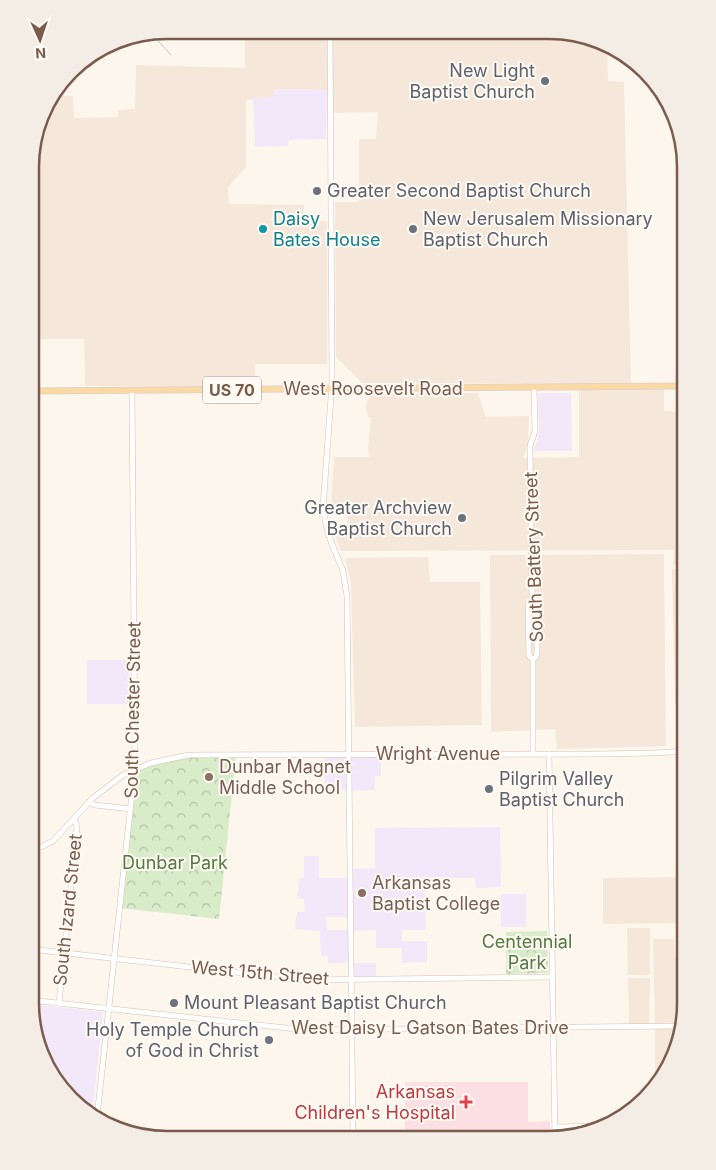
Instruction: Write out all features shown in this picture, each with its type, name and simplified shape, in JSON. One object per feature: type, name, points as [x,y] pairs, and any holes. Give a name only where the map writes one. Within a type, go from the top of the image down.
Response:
[{"type":"main road","name":"West Roosevelt Road","points":[[39,391],[677,386]]},
{"type":"street","points":[[330,39],[332,389],[324,508],[328,534],[341,565],[346,588],[350,755],[353,1131]]},
{"type":"street","name":"South Battery Street","points":[[533,754],[533,659],[537,653],[537,605],[532,601],[530,446],[535,431],[534,388]]},
{"type":"street","name":"South Chester Street","points":[[98,1111],[135,769],[132,391]]},
{"type":"street","points":[[532,601],[528,604],[529,653],[530,658],[533,659]]},
{"type":"street","name":"Wright Avenue","points":[[39,848],[49,844],[57,838],[89,802],[110,784],[135,769],[161,760],[192,754],[549,754],[677,752]]},
{"type":"street","points":[[549,754],[551,978],[555,1131]]},
{"type":"street","points":[[89,802],[95,805],[131,808]]},
{"type":"street","name":"South Izard Street","points":[[59,1003],[77,827],[74,819]]},
{"type":"street","name":"West 15th Street","points":[[39,950],[304,980],[551,978]]},
{"type":"street","name":"West Daisy L Gatson Bates Drive","points":[[39,1001],[299,1030],[675,1026]]},
{"type":"street","points":[[555,1127],[583,1126]]},
{"type":"shaded area","points":[[245,39],[550,39],[583,43],[607,53],[608,81],[624,82],[631,384],[362,383],[336,357],[335,202],[359,202],[359,139],[376,139],[378,112],[334,113],[327,90],[275,89],[273,97],[246,100],[246,167],[228,187],[229,204],[304,205],[303,221],[327,221],[327,364],[255,364],[255,387],[85,386],[84,339],[39,339],[39,166],[43,133],[48,118],[60,96],[73,96],[74,118],[118,117],[118,110],[135,109],[136,65],[245,68]]},
{"type":"shaded area","points":[[275,89],[327,90],[326,139],[289,140],[288,146],[255,147],[253,98],[273,97]]},
{"type":"shaded area","points":[[579,390],[664,390],[664,411],[677,412],[677,565],[673,565],[674,550],[341,551],[332,526],[347,527],[348,510],[331,509],[334,457],[369,457],[368,447],[371,418],[368,417],[365,406],[371,394],[478,393],[486,417],[529,416],[528,444],[523,458],[579,457]]},
{"type":"shaded area","points":[[538,393],[571,393],[572,451],[533,451],[538,439],[539,428]]},
{"type":"shaded area","points":[[664,554],[666,746],[557,749],[555,729],[491,732],[490,555]]},
{"type":"shaded area","points":[[428,557],[430,582],[480,582],[482,725],[355,727],[351,582],[345,558]]},
{"type":"shaded area","points":[[672,569],[677,569],[677,703],[675,703]]},
{"type":"shaded area","points":[[87,660],[129,660],[130,704],[87,704]]},
{"type":"shaded area","points":[[324,755],[381,755],[381,776],[375,776],[375,790],[325,791]]},
{"type":"shaded area","name":"Arkansas Baptist College","points":[[500,827],[501,887],[476,888],[475,878],[425,878],[426,930],[402,930],[402,941],[427,941],[427,962],[402,963],[402,948],[376,948],[376,930],[352,931],[352,963],[376,963],[376,979],[352,979],[351,963],[328,963],[328,956],[321,956],[320,931],[295,929],[297,912],[305,912],[304,899],[297,898],[300,877],[304,878],[304,856],[319,856],[319,878],[350,878],[351,869],[375,868],[375,828]],"holes":[[[326,917],[351,917],[351,930],[327,930]]]},
{"type":"shaded area","points":[[677,877],[677,923],[603,924],[603,878]]},
{"type":"shaded area","name":"Arkansas Baptist College","points":[[501,894],[526,894],[526,927],[501,927]]},
{"type":"shaded area","points":[[627,928],[650,928],[649,975],[628,975]]},
{"type":"shaded area","points":[[653,939],[674,939],[675,958],[677,958],[677,1009],[675,1009],[675,1023],[655,1023]]},
{"type":"shaded area","points":[[628,978],[650,978],[649,1024],[629,1024]]},
{"type":"shaded area","points":[[39,1005],[103,1012],[93,1107],[76,1094],[65,1081],[48,1052],[41,1028]]},
{"type":"shaded area","points":[[655,1029],[675,1029],[664,1060],[655,1075]]},
{"type":"shaded area","name":"Arkansas Children's Hospital","points":[[405,1082],[528,1082],[528,1122],[550,1121],[550,1131],[405,1131]]},
{"type":"green space","name":"Dunbar Park","points":[[236,754],[219,919],[120,908],[135,769],[186,755]]},
{"type":"green space","points":[[187,840],[219,843],[218,853],[186,849]]},
{"type":"green space","name":"Centennial Park","points":[[547,931],[548,973],[506,974],[506,932]]},
{"type":"waterway","points":[[157,39],[171,55]]},
{"type":"place","name":"New Light Baptist Church","points":[[545,81]]},
{"type":"place","name":"Greater Second Baptist Church","points":[[317,191]]},
{"type":"place","name":"Daisy Bates House","points":[[263,229]]},
{"type":"place","name":"New Jerusalem Missionary Baptist Church","points":[[413,229]]},
{"type":"place","name":"Greater Archview Baptist Church","points":[[462,518]]},
{"type":"place","name":"Dunbar Magnet Middle School","points":[[209,777]]},
{"type":"place","name":"Pilgrim Valley Baptist Church","points":[[489,789]]},
{"type":"place","name":"Arkansas Baptist College","points":[[362,893]]},
{"type":"place","name":"Mount Pleasant Baptist Church","points":[[174,1003]]},
{"type":"place","name":"Holy Temple Church of God in Christ","points":[[269,1040]]},
{"type":"place","name":"Arkansas Children's Hospital","points":[[466,1102]]}]
